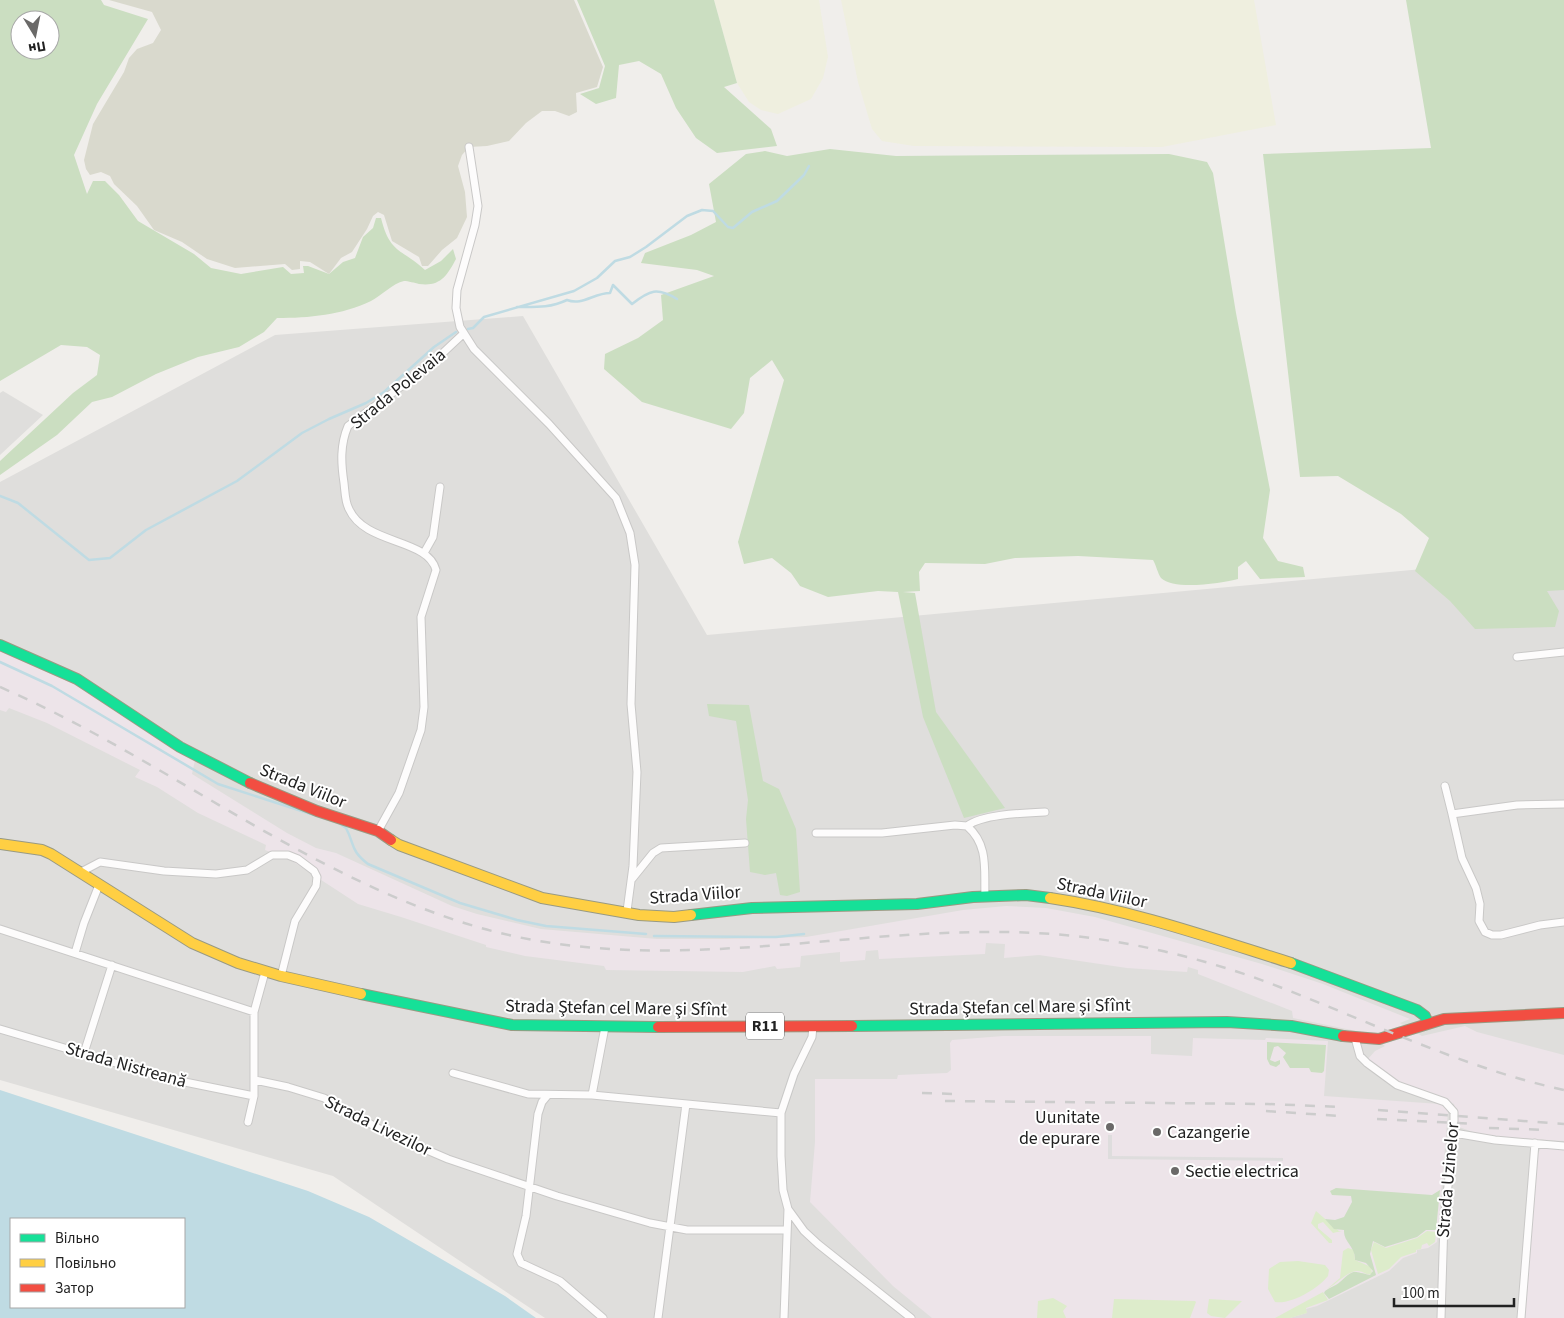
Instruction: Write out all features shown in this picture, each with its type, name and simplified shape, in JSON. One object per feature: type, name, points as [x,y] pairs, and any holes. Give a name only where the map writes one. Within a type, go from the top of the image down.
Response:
[{"type":"main road","name":"Strada Viilor","points":[[0,645],[40,661],[77,679],[180,747],[227,771],[292,801],[378,831],[399,844],[522,893],[574,905],[653,917],[674,917],[752,908],[917,904],[985,896],[1026,895],[1096,905],[1168,924],[1311,969],[1421,1012],[1428,1023]]},
{"type":"main road","name":"Strada Ştefan cel Mare şi Sfînt","points":[[0,844],[42,850],[81,872],[192,943],[223,957],[265,972],[487,1021],[532,1026],[813,1026],[1227,1022],[1291,1026],[1356,1038],[1379,1039],[1428,1023],[1476,1016],[1564,1013]]},
{"type":"street","points":[[470,147],[478,206],[475,225],[457,290],[457,316],[463,334],[474,348],[549,424],[616,498],[630,534],[635,565],[631,704],[637,772],[631,879],[627,912]]},
{"type":"street","name":"Strada Polevaia","points":[[424,553],[380,536],[363,525],[349,509],[342,470],[343,438],[348,426],[430,365],[463,334]]},
{"type":"street","points":[[378,831],[399,793],[423,721],[421,617],[436,570],[431,560],[424,553],[433,537],[440,487]]},
{"type":"street","points":[[1518,657],[1564,652]]},
{"type":"street","points":[[1446,786],[1462,858],[1476,888],[1480,904],[1479,921],[1485,932],[1492,935],[1501,935],[1540,925],[1564,922]]},
{"type":"street","points":[[1452,814],[1517,805],[1564,804]]},
{"type":"street","points":[[816,833],[882,833],[956,825],[967,826],[978,820],[1046,812]]},
{"type":"street","points":[[967,826],[983,849],[986,861],[985,896]]},
{"type":"street","name":"Strada Viilor","points":[[631,879],[652,852],[661,848],[745,843]]},
{"type":"street","points":[[81,872],[100,862],[164,871],[226,873],[252,868],[267,856],[288,855],[305,863],[317,877],[313,894],[295,921],[281,976]]},
{"type":"street","points":[[74,953],[99,885]]},
{"type":"street","points":[[0,929],[254,1012]]},
{"type":"street","points":[[84,1052],[112,965]]},
{"type":"street","points":[[248,1122],[254,1096],[255,1080],[254,1012],[265,972]]},
{"type":"street","points":[[784,1318],[788,1209],[783,1190],[781,1113],[794,1074],[812,1037],[813,1026]]},
{"type":"street","points":[[592,1095],[604,1027]]},
{"type":"street","name":"Strada Nistreană","points":[[0,1029],[84,1052],[188,1084],[254,1096]]},
{"type":"street","name":"Strada Uzinelor","points":[[1356,1038],[1363,1060],[1390,1081],[1413,1093],[1441,1101],[1451,1107],[1455,1116],[1444,1221],[1441,1318]]},
{"type":"street","points":[[452,1073],[528,1094],[547,1096],[592,1095],[781,1113]]},
{"type":"street","name":"Strada Livezilor","points":[[255,1080],[288,1087],[324,1098],[396,1137],[448,1159],[557,1196],[687,1230],[786,1230]]},
{"type":"street","points":[[547,1096],[542,1102],[538,1114],[526,1216],[516,1250],[518,1259],[526,1266],[560,1281],[603,1318]]},
{"type":"street","points":[[658,1318],[686,1104]]},
{"type":"street","points":[[1454,1133],[1564,1146]]},
{"type":"street","points":[[1521,1318],[1536,1143]]},
{"type":"street","points":[[788,1209],[804,1231],[818,1244],[911,1318]]},
{"type":"shaded area","points":[[109,0],[574,0],[603,67],[597,87],[576,93],[577,112],[569,116],[555,111],[542,111],[526,123],[509,141],[487,146],[469,147],[462,155],[458,166],[465,192],[467,217],[457,238],[442,250],[428,266],[422,266],[419,257],[392,241],[384,215],[378,212],[373,216],[352,252],[341,258],[329,274],[310,262],[300,261],[300,269],[292,270],[285,264],[235,268],[207,259],[182,242],[154,230],[137,206],[114,184],[110,176],[101,172],[90,175],[86,169],[84,160],[93,124],[124,72],[129,58],[137,49],[153,43],[161,30],[152,12]]},
{"type":"shaded area","points":[[523,316],[707,635],[1564,556],[1564,1318],[545,1318],[333,1176],[0,1080],[0,482],[275,335]]},
{"type":"shaded area","points":[[3,391],[43,415],[0,455],[0,393]]},
{"type":"shaded area","points":[[0,651],[89,691],[152,735],[195,760],[192,774],[287,833],[316,848],[336,853],[452,906],[477,914],[541,929],[657,939],[806,937],[963,910],[1006,906],[1046,908],[1095,917],[1262,964],[1323,984],[1410,1019],[1400,1023],[1422,1036],[1465,1026],[1477,1032],[1564,1055],[1564,1141],[1484,1136],[1459,1127],[1454,1104],[1402,1084],[1368,1059],[1375,1051],[1385,1046],[1371,1034],[1293,1018],[1292,1011],[1198,974],[1198,970],[1188,967],[1187,972],[1127,968],[1039,955],[1004,958],[1005,944],[986,943],[985,954],[879,959],[878,950],[866,951],[865,960],[840,962],[840,952],[801,956],[800,967],[777,969],[775,966],[743,972],[606,970],[604,966],[525,956],[486,947],[486,945],[358,904],[289,859],[265,850],[266,845],[198,813],[157,787],[135,777],[140,770],[47,723],[9,708],[6,712],[0,710]]},
{"type":"shaded area","points":[[1003,1036],[1151,1036],[1151,1054],[1192,1056],[1193,1038],[1265,1040],[1266,1038],[1328,1041],[1324,1096],[1440,1104],[1447,1108],[1437,1242],[1428,1248],[1417,1250],[1417,1253],[1403,1258],[1389,1271],[1317,1306],[1306,1309],[1307,1313],[1290,1318],[932,1318],[893,1286],[810,1202],[815,1142],[815,1079],[897,1079],[898,1075],[947,1073],[951,1070],[950,1043],[952,1040]]},
{"type":"shaded area","points":[[1541,1148],[1564,1150],[1564,1318],[1525,1318],[1537,1155]]},
{"type":"green space","points":[[0,0],[101,0],[104,5],[148,19],[97,104],[74,155],[87,194],[93,181],[105,181],[119,195],[138,221],[194,254],[211,268],[241,274],[283,267],[291,274],[304,273],[303,266],[308,266],[329,274],[343,262],[355,258],[363,237],[373,228],[376,218],[381,218],[388,238],[397,249],[425,270],[441,261],[453,249],[456,259],[446,275],[438,282],[419,284],[404,281],[396,284],[371,301],[349,310],[313,316],[277,318],[264,332],[239,347],[198,357],[156,374],[112,397],[92,402],[57,435],[0,475],[0,461],[73,393],[97,375],[100,355],[87,347],[61,345],[0,381]]},
{"type":"green space","points":[[577,0],[714,0],[737,83],[724,87],[771,129],[777,146],[717,153],[696,138],[676,108],[661,74],[639,61],[619,65],[616,98],[596,104],[580,94],[599,88],[605,66]]},
{"type":"green space","points":[[714,0],[819,0],[828,57],[823,78],[811,99],[778,114],[761,110],[749,102],[737,83]]},
{"type":"green space","points":[[841,0],[1254,0],[1276,125],[1162,147],[914,146],[882,141],[872,129],[858,82]]},
{"type":"green space","points":[[1406,0],[1564,0],[1564,590],[1547,591],[1559,611],[1555,627],[1475,629],[1450,601],[1415,571],[1429,538],[1401,514],[1338,476],[1300,477],[1263,154],[1431,148]]},
{"type":"green space","points":[[830,149],[896,156],[1169,154],[1207,162],[1213,173],[1236,313],[1270,490],[1263,538],[1278,561],[1303,567],[1305,577],[1260,579],[1246,561],[1238,567],[1238,579],[1210,584],[1187,585],[1167,582],[1161,578],[1153,560],[1078,556],[1015,558],[985,564],[925,563],[919,572],[920,591],[903,592],[915,593],[936,712],[1005,808],[964,818],[923,717],[898,592],[878,591],[828,597],[800,586],[791,573],[772,558],[744,564],[738,542],[784,380],[772,360],[750,378],[744,413],[731,429],[642,402],[604,369],[605,354],[638,338],[663,320],[661,295],[714,276],[697,270],[641,263],[645,253],[691,235],[716,222],[709,184],[746,154],[765,151],[787,156]]},
{"type":"green space","points":[[707,704],[749,705],[763,781],[779,789],[796,829],[800,892],[787,896],[780,895],[776,873],[765,875],[750,872],[746,819],[748,800],[736,721],[709,716]]},
{"type":"green space","points":[[1267,1042],[1326,1045],[1324,1071],[1322,1073],[1311,1072],[1309,1068],[1290,1068],[1283,1057],[1286,1053],[1278,1046],[1274,1047],[1270,1060],[1275,1062],[1280,1060],[1280,1064],[1276,1067],[1270,1065],[1267,1059]]},
{"type":"green space","points":[[1336,1188],[1432,1195],[1440,1190],[1436,1230],[1426,1230],[1417,1237],[1385,1247],[1373,1241],[1370,1254],[1376,1275],[1329,1299],[1324,1293],[1325,1291],[1351,1273],[1356,1272],[1370,1275],[1373,1271],[1366,1263],[1355,1260],[1354,1252],[1345,1238],[1344,1230],[1334,1229],[1325,1219],[1335,1220],[1344,1217],[1352,1202],[1351,1196],[1332,1195],[1330,1191]]},
{"type":"green space","points":[[1316,1211],[1339,1231],[1342,1231],[1333,1233],[1323,1222],[1318,1224],[1318,1228],[1332,1240],[1332,1243],[1329,1243],[1311,1223]]},
{"type":"green space","points":[[1427,1231],[1436,1232],[1435,1242],[1429,1246],[1427,1243],[1422,1245],[1421,1249],[1401,1257],[1389,1269],[1378,1274],[1371,1250],[1374,1242],[1386,1248],[1417,1238]]},
{"type":"green space","points":[[1348,1248],[1354,1250],[1355,1260],[1371,1267],[1372,1274],[1359,1271],[1353,1272],[1327,1289],[1340,1278],[1343,1251]]},
{"type":"green space","points":[[1298,1261],[1325,1265],[1329,1270],[1328,1276],[1318,1286],[1304,1295],[1289,1301],[1275,1302],[1268,1289],[1269,1269],[1280,1262]]},
{"type":"green space","points":[[1323,1292],[1328,1300],[1306,1308],[1307,1313],[1290,1318],[1275,1318]]},
{"type":"green space","points":[[1053,1298],[1067,1306],[1063,1311],[1066,1318],[1037,1318],[1038,1301]]},
{"type":"green space","points":[[1114,1299],[1196,1302],[1190,1318],[1112,1318]]},
{"type":"green space","points":[[1209,1299],[1242,1301],[1225,1318],[1211,1316],[1207,1313]]},
{"type":"water","points":[[0,1090],[308,1191],[369,1217],[505,1296],[536,1318],[0,1318]]},
{"type":"pier","points":[[1108,1135],[1112,1135],[1112,1156],[1283,1158],[1283,1161],[1108,1159]]},
{"type":"waterway","points":[[468,329],[473,328],[484,317],[574,291],[597,278],[615,261],[630,257],[687,216],[702,210],[713,211],[728,227],[733,228],[752,212],[777,201],[804,175],[809,166]]},
{"type":"waterway","points":[[517,307],[543,306],[567,300],[583,300],[610,293],[613,285],[632,304],[649,293],[654,292],[664,293],[677,299]]},
{"type":"waterway","points":[[0,496],[18,503],[89,560],[110,558],[146,530],[237,481],[302,433],[366,403],[384,392],[434,347],[456,332]]},
{"type":"waterway","points":[[0,662],[52,686],[218,784],[314,815]]},
{"type":"waterway","points":[[340,824],[346,828],[358,855],[368,864],[460,903],[517,920],[546,926],[646,934]]},
{"type":"waterway","points":[[654,936],[776,937],[804,934]]},
{"type":"railway","points":[[0,687],[61,716],[296,848],[356,879],[417,906],[481,928],[555,944],[630,950],[704,950],[926,934],[1001,932],[1098,939],[1187,957],[1253,977],[1445,1054],[1484,1068],[1564,1090]]},
{"type":"railway","points":[[922,1093],[955,1094]]},
{"type":"railway","points":[[945,1101],[1268,1104],[1342,1107]]},
{"type":"railway","points":[[1378,1110],[1564,1124]]},
{"type":"railway","points":[[1266,1111],[1341,1116]]},
{"type":"railway","points":[[1377,1119],[1476,1124]]},
{"type":"railway","points":[[1489,1128],[1549,1130]]},
{"type":"traffic: fast","points":[[0,645],[77,679],[180,747],[250,783]]},
{"type":"traffic: fast","points":[[691,915],[752,908],[917,904],[973,897],[1026,895],[1050,898]]},
{"type":"traffic: fast","points":[[1291,963],[1417,1010],[1425,1016],[1428,1023]]},
{"type":"traffic: fast","points":[[361,994],[512,1025],[658,1027]]},
{"type":"traffic: fast","points":[[852,1026],[1227,1022],[1291,1026],[1343,1036]]},
{"type":"traffic: slow","points":[[391,840],[399,845],[542,898],[639,915],[674,917],[691,915]]},
{"type":"traffic: slow","points":[[0,844],[42,850],[51,854],[192,943],[238,963],[281,976],[361,994]]},
{"type":"traffic: slow","points":[[1050,898],[1141,917],[1291,963]]},
{"type":"traffic: jam","points":[[250,783],[317,811],[378,831],[391,840]]},
{"type":"traffic: jam","points":[[1343,1036],[1379,1039],[1444,1019],[1564,1013]]},
{"type":"traffic: jam","points":[[658,1027],[852,1026]]},
{"type":"place","name":"Uunitate de epurare","points":[[1110,1127]]},
{"type":"place","name":"Cazangerie","points":[[1157,1132]]},
{"type":"place","name":"Sectie electrica","points":[[1175,1171]]}]
